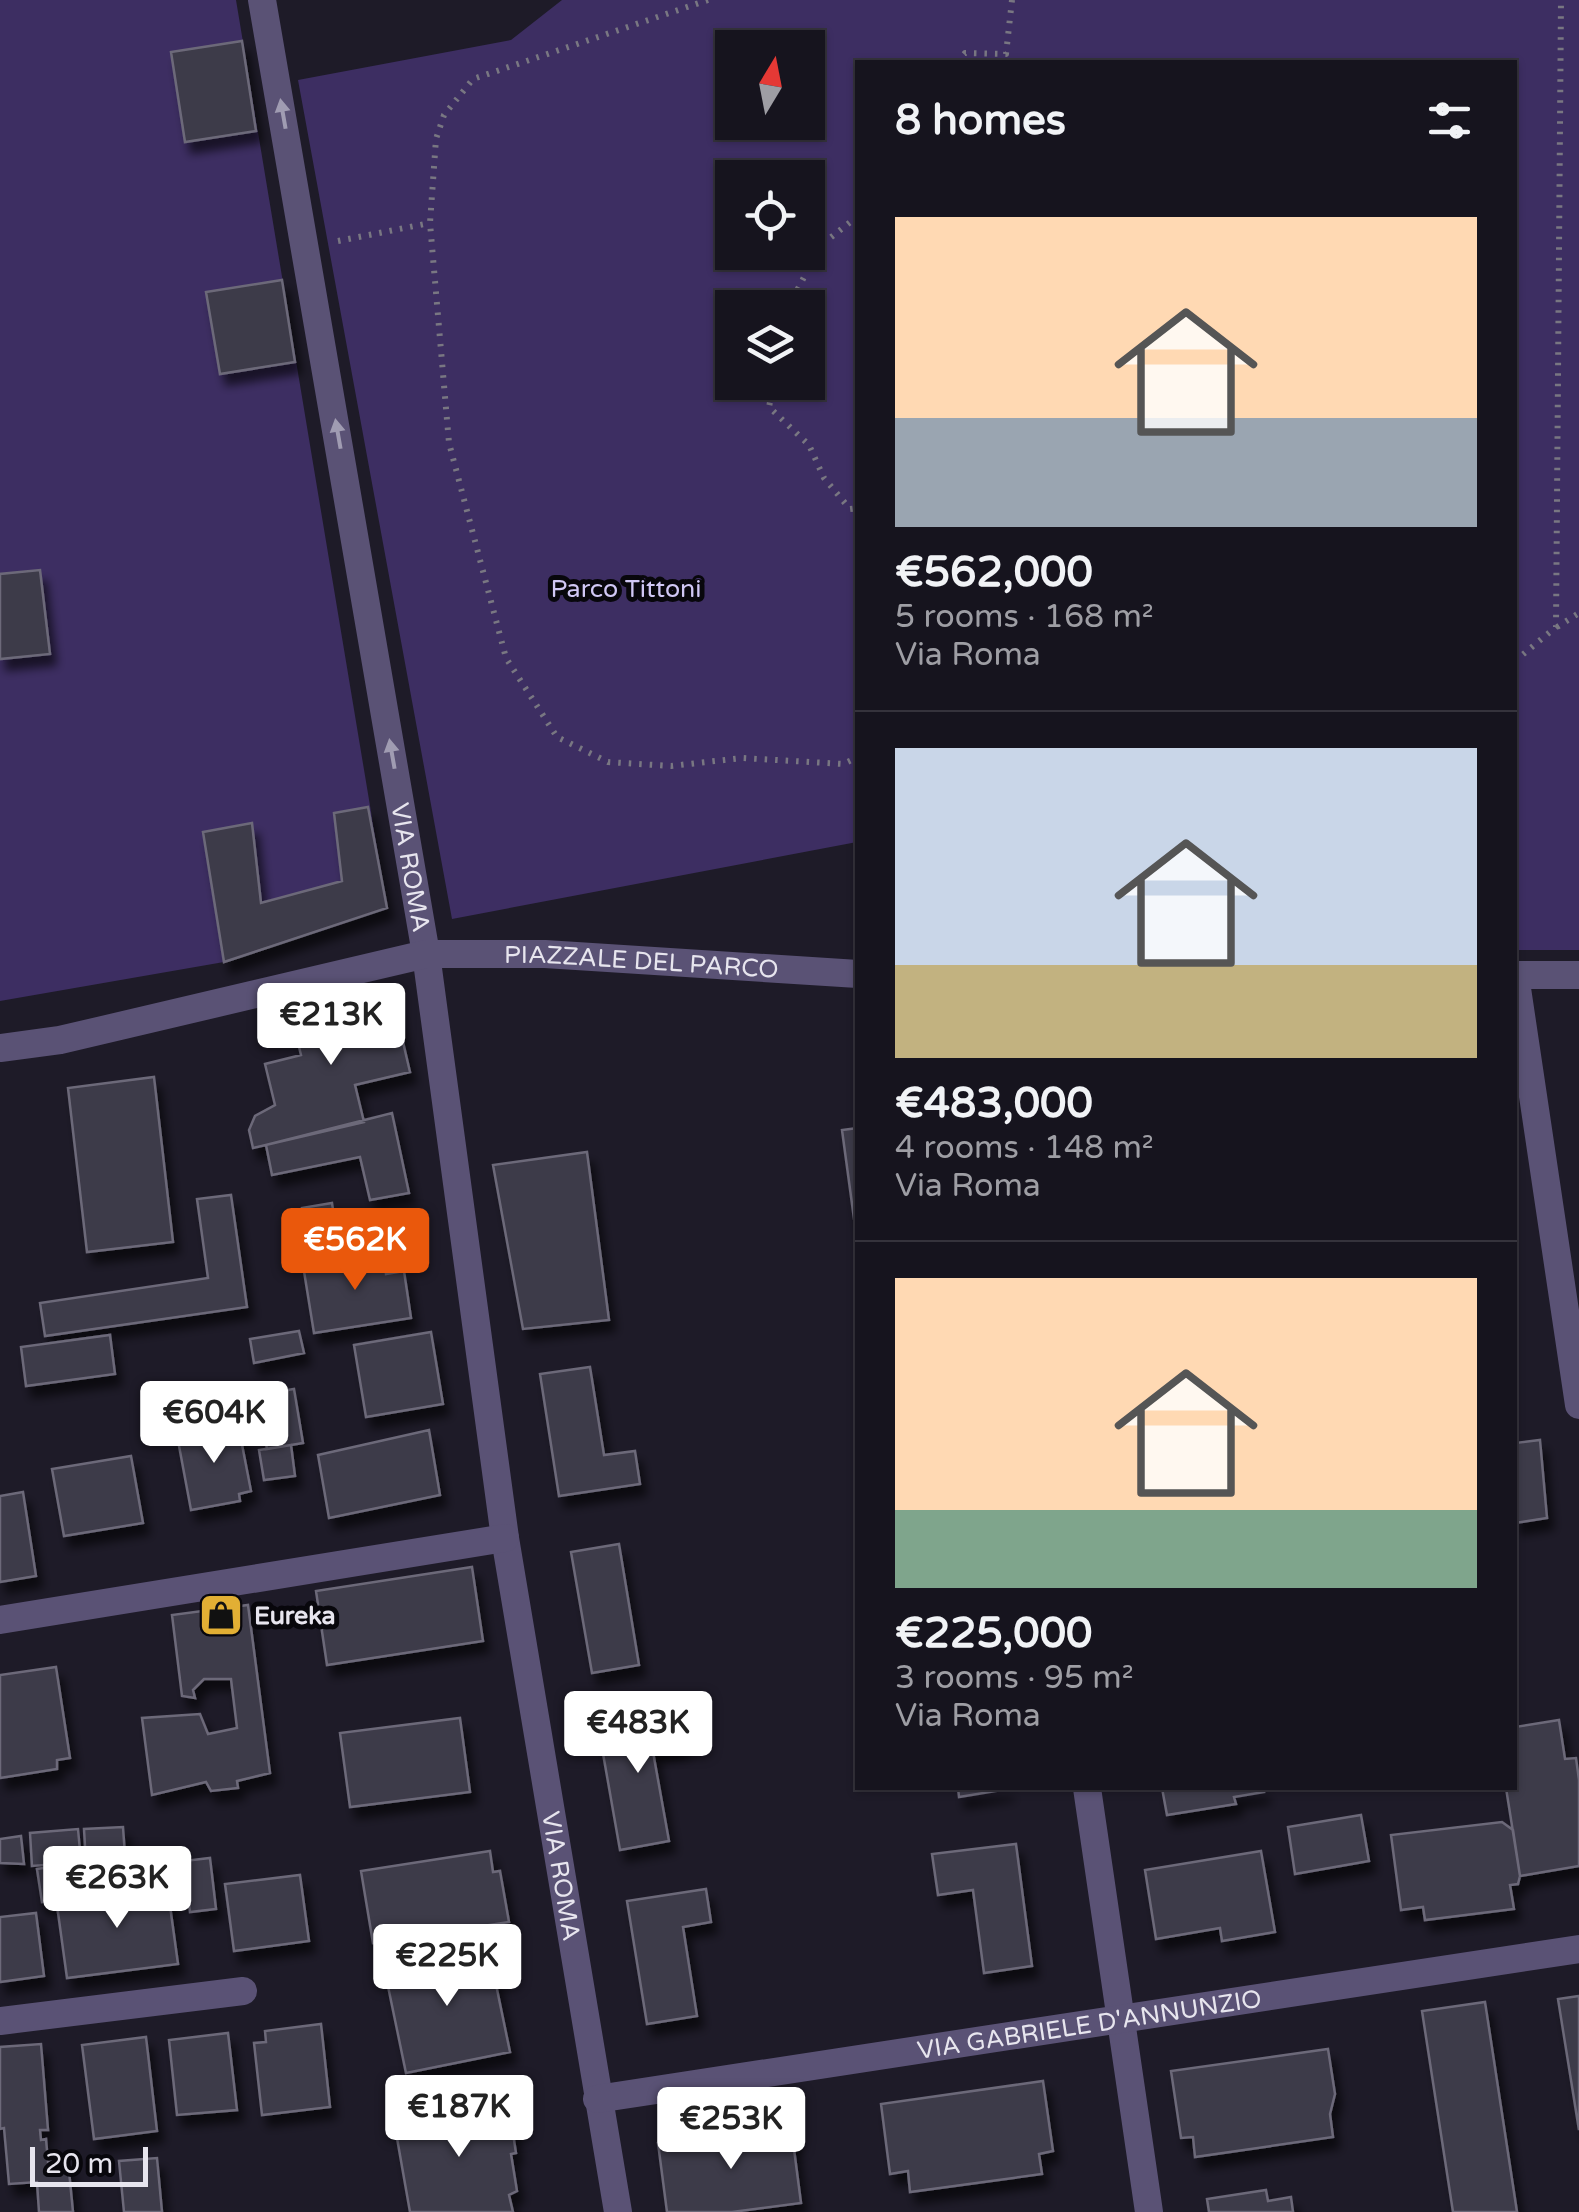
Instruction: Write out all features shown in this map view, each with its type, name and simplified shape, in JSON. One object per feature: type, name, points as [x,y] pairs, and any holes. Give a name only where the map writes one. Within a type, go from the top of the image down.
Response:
[{"type":"street","name":"VIA ROMA","points":[[262,0],[426,954],[505,1538],[618,2212]]},
{"type":"street","name":"PIAZZALE DEL PARCO","points":[[0,1048],[60,1040],[426,954],[564,954],[855,974]]},
{"type":"street","points":[[1517,975],[1579,975]]},
{"type":"street","points":[[1517,988],[1579,1405]]},
{"type":"street","points":[[0,1620],[505,1538]]},
{"type":"street","points":[[1087,1790],[1149,2212]]},
{"type":"street","name":"VIA GABRIELE D'ANNUNZIO","points":[[597,2099],[1579,1948]]},
{"type":"street","points":[[0,2021],[243,1990]]},
{"type":"path","points":[[708,0],[474,79],[444,116],[436,139],[430,223],[449,443],[506,658],[556,737],[608,762],[671,766],[742,758],[843,764],[855,759]]},
{"type":"path","points":[[1010,60],[1006,54],[1012,0]]},
{"type":"path","points":[[1556,627],[1561,0]]},
{"type":"path","points":[[958,60],[966,54],[1006,54]]},
{"type":"path","points":[[797,290],[820,246],[855,218]]},
{"type":"path","points":[[306,246],[430,223]]},
{"type":"path","points":[[770,400],[769,407],[808,445],[824,478],[850,509],[855,508]]},
{"type":"path","points":[[1517,659],[1579,613]]},
{"type":"green space","points":[[0,0],[236,0],[387,908],[224,962],[0,1001]]},
{"type":"green space","name":"Parco Tittoni","points":[[562,0],[1579,0],[1579,950],[1517,950],[1517,60],[855,60],[855,842],[452,919],[298,80],[511,40]]},
{"type":"building","points":[[242,41],[256,131],[185,142],[171,52]]},
{"type":"building","points":[[282,280],[295,362],[220,374],[206,292]]},
{"type":"building","points":[[40,570],[50,654],[0,659],[0,574]]},
{"type":"building","points":[[368,807],[387,908],[224,962],[203,832],[252,823],[261,903],[342,881],[334,813]]},
{"type":"building","points":[[391,991],[410,1072],[355,1085],[364,1122],[253,1148],[249,1130],[255,1116],[275,1105],[265,1064],[301,1055],[291,1013]]},
{"type":"building","points":[[154,1077],[173,1242],[87,1252],[68,1088]]},
{"type":"building","points":[[392,1113],[409,1193],[370,1200],[360,1157],[272,1175],[266,1145]]},
{"type":"building","points":[[855,1128],[855,1226],[842,1130]]},
{"type":"building","points":[[587,1152],[609,1320],[523,1329],[493,1165]]},
{"type":"building","points":[[231,1195],[247,1307],[45,1336],[40,1303],[208,1278],[197,1199]]},
{"type":"building","points":[[332,1203],[337,1237],[306,1242],[302,1208]]},
{"type":"building","points":[[383,1253],[386,1274],[404,1271],[411,1318],[314,1333],[303,1265]]},
{"type":"building","points":[[299,1331],[304,1353],[254,1363],[250,1339]]},
{"type":"building","points":[[431,1332],[443,1404],[366,1417],[354,1345]]},
{"type":"building","points":[[110,1335],[115,1374],[26,1386],[21,1347]]},
{"type":"building","points":[[590,1367],[604,1455],[635,1451],[640,1484],[559,1496],[540,1374]]},
{"type":"building","points":[[294,1389],[303,1443],[267,1449],[257,1395]]},
{"type":"building","points":[[238,1424],[251,1491],[239,1494],[240,1501],[191,1510],[177,1435]]},
{"type":"building","points":[[429,1430],[440,1495],[329,1518],[318,1455]]},
{"type":"building","points":[[1540,1440],[1547,1518],[1517,1523],[1517,1443]]},
{"type":"building","points":[[291,1445],[295,1476],[264,1480],[259,1450]]},
{"type":"building","points":[[131,1456],[143,1523],[64,1536],[52,1469]]},
{"type":"building","points":[[23,1492],[36,1576],[0,1582],[0,1496]]},
{"type":"building","points":[[619,1544],[639,1665],[592,1673],[571,1552]]},
{"type":"building","points":[[472,1567],[483,1641],[327,1665],[316,1591]]},
{"type":"building","points":[[248,1605],[270,1773],[237,1781],[238,1788],[211,1791],[206,1782],[152,1795],[142,1718],[200,1714],[208,1734],[237,1728],[231,1679],[204,1679],[193,1690],[195,1698],[182,1696],[172,1615]]},
{"type":"building","points":[[56,1667],[70,1758],[57,1760],[57,1769],[0,1778],[0,1675]]},
{"type":"building","points":[[677,1712],[683,1747],[653,1752],[669,1841],[620,1850],[598,1725]]},
{"type":"building","points":[[460,1718],[470,1792],[350,1807],[340,1733]]},
{"type":"building","points":[[1559,1720],[1565,1759],[1576,1758],[1579,1866],[1520,1876],[1506,1790],[1517,1790],[1517,1727]]},
{"type":"building","points":[[958,1790],[1002,1790],[959,1797]]},
{"type":"building","points":[[1162,1790],[1264,1792],[1234,1797],[1236,1804],[1167,1815]]},
{"type":"building","points":[[1361,1815],[1369,1861],[1295,1874],[1288,1827]]},
{"type":"building","points":[[1502,1822],[1513,1830],[1520,1876],[1518,1884],[1510,1885],[1514,1909],[1425,1920],[1423,1907],[1401,1910],[1391,1835]]},
{"type":"building","points":[[123,1827],[125,1856],[118,1861],[86,1863],[84,1829]]},
{"type":"building","points":[[78,1829],[81,1862],[32,1866],[30,1833]]},
{"type":"building","points":[[21,1836],[24,1864],[0,1863],[0,1839]]},
{"type":"building","points":[[1016,1844],[1032,1966],[984,1973],[973,1890],[938,1895],[932,1854]]},
{"type":"building","points":[[490,1851],[493,1872],[500,1871],[509,1922],[373,1943],[361,1871]]},
{"type":"building","points":[[1261,1851],[1275,1932],[1222,1941],[1220,1928],[1156,1939],[1145,1870]]},
{"type":"building","points":[[210,1858],[216,1909],[190,1912],[184,1861]]},
{"type":"building","points":[[81,1862],[85,1896],[42,1902],[37,1869]]},
{"type":"building","points":[[300,1875],[309,1941],[234,1951],[225,1884]]},
{"type":"building","points":[[167,1884],[178,1964],[67,1978],[56,1898]]},
{"type":"building","points":[[706,1889],[711,1922],[683,1927],[697,2016],[647,2024],[627,1901]]},
{"type":"building","points":[[36,1913],[44,1976],[0,1982],[0,1917]]},
{"type":"building","points":[[488,1946],[510,2052],[406,2073],[384,1967]]},
{"type":"building","points":[[1579,1996],[1579,2130],[1558,1999]]},
{"type":"building","points":[[1485,2002],[1517,2212],[1453,2212],[1422,2011]]},
{"type":"building","points":[[321,2024],[330,2107],[262,2115],[254,2043],[266,2042],[265,2031]]},
{"type":"building","points":[[228,2033],[237,2110],[177,2115],[169,2040]]},
{"type":"building","points":[[146,2037],[157,2131],[94,2139],[82,2045]]},
{"type":"building","points":[[41,2044],[48,2130],[40,2130],[41,2140],[46,2139],[48,2162],[68,2161],[73,2212],[39,2212],[37,2182],[9,2184],[4,2128],[0,2129],[0,2047]]},
{"type":"building","points":[[1328,2049],[1335,2094],[1330,2114],[1333,2137],[1195,2157],[1193,2137],[1181,2138],[1171,2071]]},
{"type":"building","points":[[1043,2081],[1053,2151],[1039,2154],[1042,2174],[910,2192],[908,2171],[890,2174],[881,2104]]},
{"type":"building","points":[[508,2101],[516,2153],[511,2154],[517,2191],[509,2195],[513,2212],[410,2212],[394,2121]]},
{"type":"building","points":[[791,2126],[801,2203],[732,2212],[667,2212],[658,2143]]},
{"type":"building","points":[[157,2158],[162,2212],[124,2212],[119,2161]]},
{"type":"building","points":[[1266,2190],[1268,2201],[1291,2197],[1293,2212],[1209,2212],[1207,2199]]},
{"type":"place","name":"Eureka","points":[[221,1615]]}]
